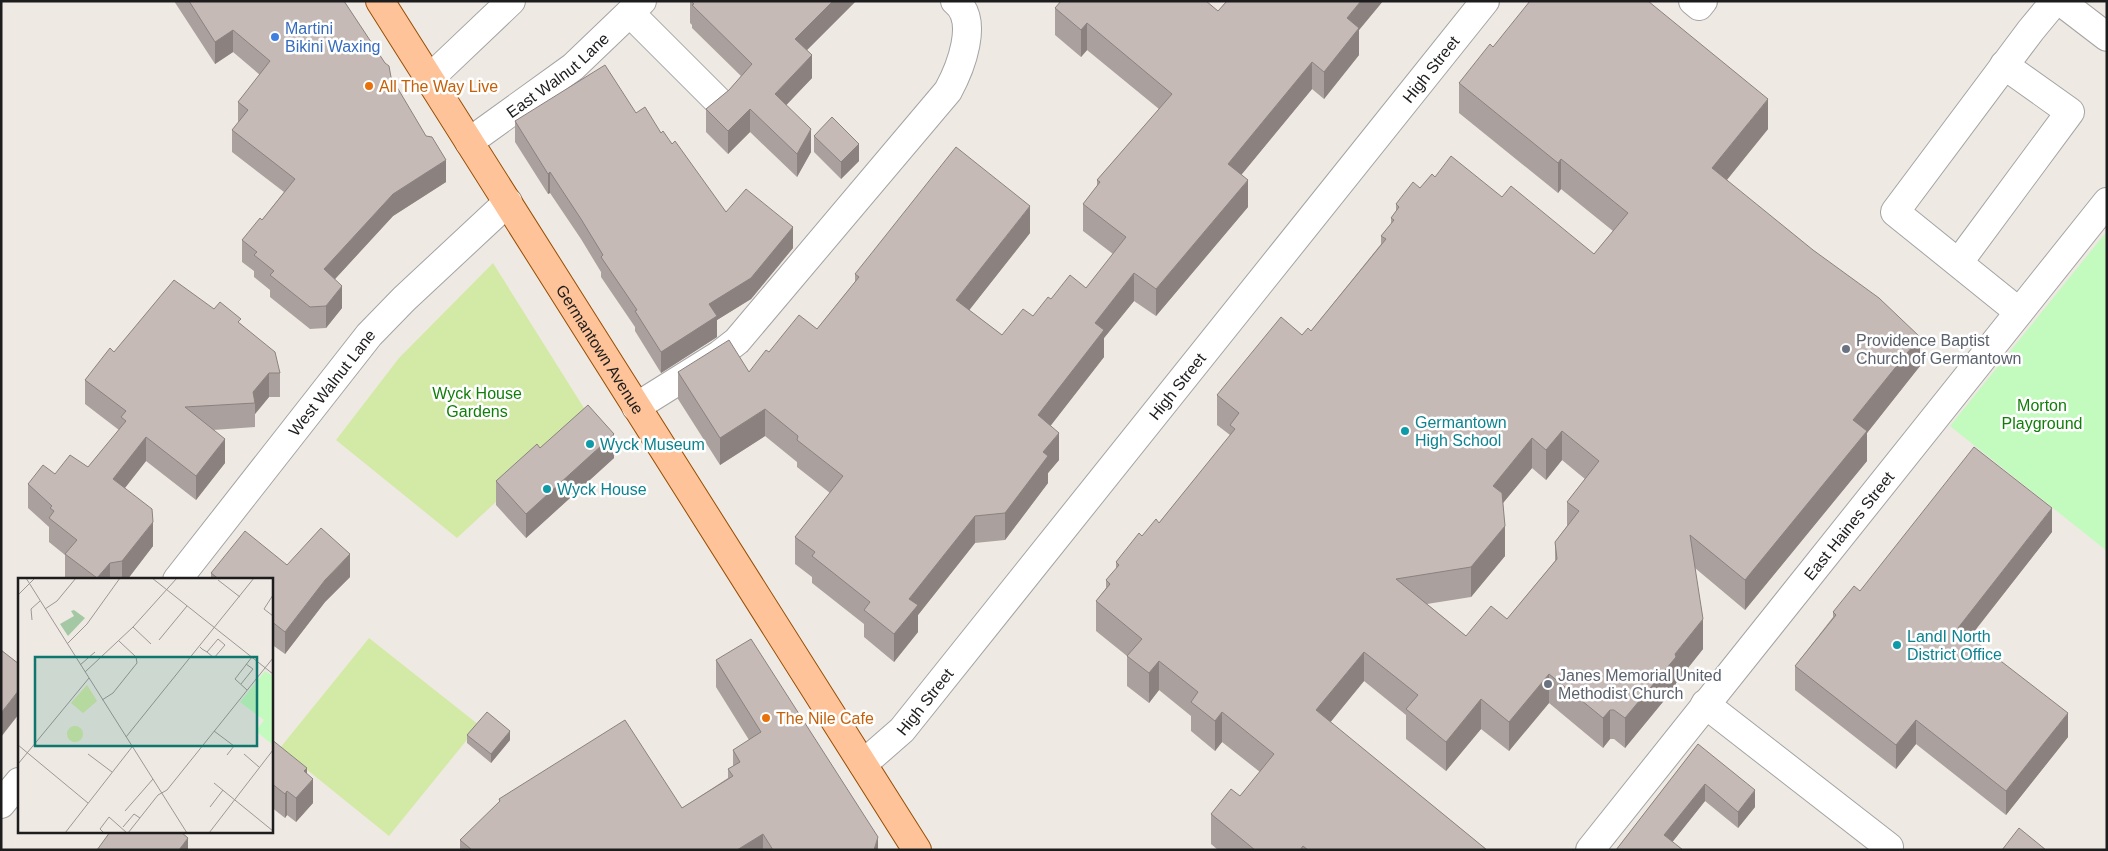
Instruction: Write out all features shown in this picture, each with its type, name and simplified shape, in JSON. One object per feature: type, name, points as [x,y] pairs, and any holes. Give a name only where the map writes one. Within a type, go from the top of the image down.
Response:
[{"type":"main road","name":"Germantown Avenue","points":[[380,1],[917,850]]},
{"type":"street","points":[[429,79],[511,1]]},
{"type":"street","points":[[636,407],[719,354],[737,340],[948,91],[962,59],[966,34],[966,18],[955,1]]},
{"type":"street","name":"High Street","points":[[863,764],[902,730],[1485,1]]},
{"type":"street","points":[[1693,1],[1699,6],[1703,1]]},
{"type":"street","points":[[2019,312],[1895,212],[2004,65],[2055,1]]},
{"type":"street","points":[[2060,1],[2107,37]]},
{"type":"street","points":[[636,7],[718,101]]},
{"type":"street","name":"East Walnut Lane","points":[[469,142],[573,67],[636,7]]},
{"type":"street","points":[[1959,262],[2070,112],[2004,65]]},
{"type":"street","name":"West Walnut Lane","points":[[179,578],[369,335],[404,299],[508,202]]},
{"type":"street","name":"East Haines Street","points":[[1590,850],[2107,202]]},
{"type":"street","points":[[1705,704],[1889,847],[1887,850]]},
{"type":"street","points":[[1,804],[18,783]]},
{"type":"green space","name":"Morton Playground","points":[[2107,231],[2107,551],[1950,426]]},
{"type":"green space","name":"Wyck House Gardens","points":[[493,263],[589,416],[457,538],[336,440],[399,358]]},
{"type":"green space","points":[[369,638],[479,725],[389,836],[280,748]]},
{"type":"building","points":[[189,1],[344,1],[385,63],[389,66],[391,77],[426,136],[432,137],[446,160],[393,194],[324,269],[342,286],[326,306],[310,307],[270,275],[274,271],[254,255],[257,252],[242,240],[260,218],[262,220],[295,179],[232,130],[248,110],[238,102],[270,61],[233,30],[215,42]]},
{"type":"building","points":[[691,1],[833,1],[795,39],[812,55],[775,94],[811,129],[797,154],[750,109],[728,131],[706,109],[729,90],[752,64],[692,5],[694,4]]},
{"type":"building","points":[[1061,1],[1206,1],[1218,11],[1227,1],[1361,1],[1347,18],[1359,28],[1324,72],[1312,62],[1228,164],[1248,180],[1156,289],[1134,273],[1095,323],[1104,330],[1038,415],[1059,433],[1043,452],[1048,456],[1005,513],[975,516],[909,599],[918,605],[894,634],[864,610],[870,602],[812,556],[815,552],[795,537],[843,476],[797,440],[798,436],[765,409],[720,438],[678,372],[729,340],[749,372],[766,350],[769,352],[799,315],[817,329],[859,277],[855,274],[956,147],[1030,206],[956,300],[1002,335],[1023,309],[1033,316],[1048,297],[1051,299],[1070,275],[1086,288],[1126,237],[1083,204],[1100,182],[1097,180],[1172,94],[1087,23],[1081,30],[1055,8]]},
{"type":"building","name":"Germantown High School","points":[[1530,1],[1648,1],[1768,99],[1712,168],[1813,250],[1879,298],[1920,337],[1853,420],[1867,431],[1745,580],[1690,535],[1703,619],[1675,654],[1676,657],[1625,718],[1614,710],[1610,710],[1603,718],[1549,674],[1509,722],[1481,699],[1446,742],[1406,709],[1418,695],[1364,652],[1316,710],[1487,850],[1308,850],[1303,846],[1300,850],[1255,850],[1211,814],[1231,789],[1240,796],[1274,754],[1222,712],[1215,721],[1191,702],[1198,692],[1159,661],[1149,673],[1127,656],[1142,639],[1096,601],[1110,584],[1106,580],[1119,565],[1116,562],[1139,533],[1142,536],[1156,519],[1159,523],[1235,429],[1230,425],[1239,413],[1217,395],[1281,317],[1302,335],[1308,328],[1311,331],[1386,239],[1381,236],[1394,220],[1391,218],[1399,207],[1396,204],[1413,182],[1420,188],[1432,174],[1435,177],[1451,156],[1502,197],[1511,186],[1594,254],[1628,213],[1561,159],[1558,163],[1459,83],[1490,44],[1493,47]],"holes":[[[1562,431],[1599,461],[1567,502],[1579,511],[1555,542],[1557,559],[1507,619],[1491,606],[1466,636],[1396,579],[1471,567],[1505,526],[1502,493],[1493,486],[1532,438],[1546,450]]]},
{"type":"building","points":[[605,65],[636,113],[645,107],[661,133],[663,131],[672,144],[675,141],[726,212],[746,189],[793,227],[751,278],[709,304],[717,316],[661,352],[635,311],[637,310],[601,257],[603,255],[581,219],[550,172],[548,174],[515,121]]},
{"type":"building","points":[[832,117],[859,144],[841,162],[814,136]]},
{"type":"building","points":[[174,280],[214,309],[220,302],[241,319],[238,322],[275,352],[280,373],[269,373],[253,392],[255,403],[185,407],[225,439],[196,476],[146,437],[113,479],[152,509],[153,522],[122,561],[110,563],[97,578],[65,554],[77,540],[49,518],[54,511],[50,508],[52,506],[28,484],[43,465],[55,474],[70,455],[88,467],[126,421],[121,417],[126,411],[85,380],[110,348],[114,352]]},
{"type":"building","points":[[588,405],[614,434],[526,514],[496,481],[537,444],[540,448]]},
{"type":"building","name":"LandI North District Office","points":[[1974,447],[2052,508],[1958,628],[2068,713],[2006,791],[1916,720],[1896,745],[1795,666],[1836,615],[1833,612],[1854,586],[1860,591]]},
{"type":"building","points":[[321,528],[350,554],[325,580],[285,632],[272,622],[272,578],[217,578],[211,573],[245,531],[287,565]]},
{"type":"building","points":[[751,639],[878,837],[874,850],[773,850],[763,834],[737,850],[472,850],[460,840],[500,801],[499,799],[625,720],[682,808],[733,776],[728,769],[740,762],[733,750],[761,732],[716,660]]},
{"type":"building","points":[[1,650],[18,663],[18,691],[1,713]]},
{"type":"building","points":[[487,712],[510,731],[491,754],[467,735]]},
{"type":"building","points":[[272,740],[307,768],[304,771],[313,779],[296,798],[287,791],[285,794],[272,784]]},
{"type":"building","points":[[1698,744],[1755,790],[1738,812],[1705,784],[1664,835],[1683,850],[1616,850]]},
{"type":"building","points":[[2019,828],[2046,850],[2002,850]]},
{"type":"building","points":[[109,834],[183,834],[188,838],[179,850],[97,850]]},
{"type":"place","name":"Martini Bikini Waxing","points":[[275,37]]},
{"type":"place","name":"All The Way Live","points":[[369,86]]},
{"type":"place","name":"Providence Baptist Church of Germantown","points":[[1846,349]]},
{"type":"place","name":"Germantown High School","points":[[1405,431]]},
{"type":"place","name":"Wyck Museum","points":[[590,444]]},
{"type":"place","name":"Wyck House","points":[[547,489]]},
{"type":"place","name":"LandI North District Office","points":[[1897,645]]},
{"type":"place","name":"Janes Memorial United Methodist Church","points":[[1548,684]]},
{"type":"place","name":"The Nile Cafe","points":[[766,718]]}]
